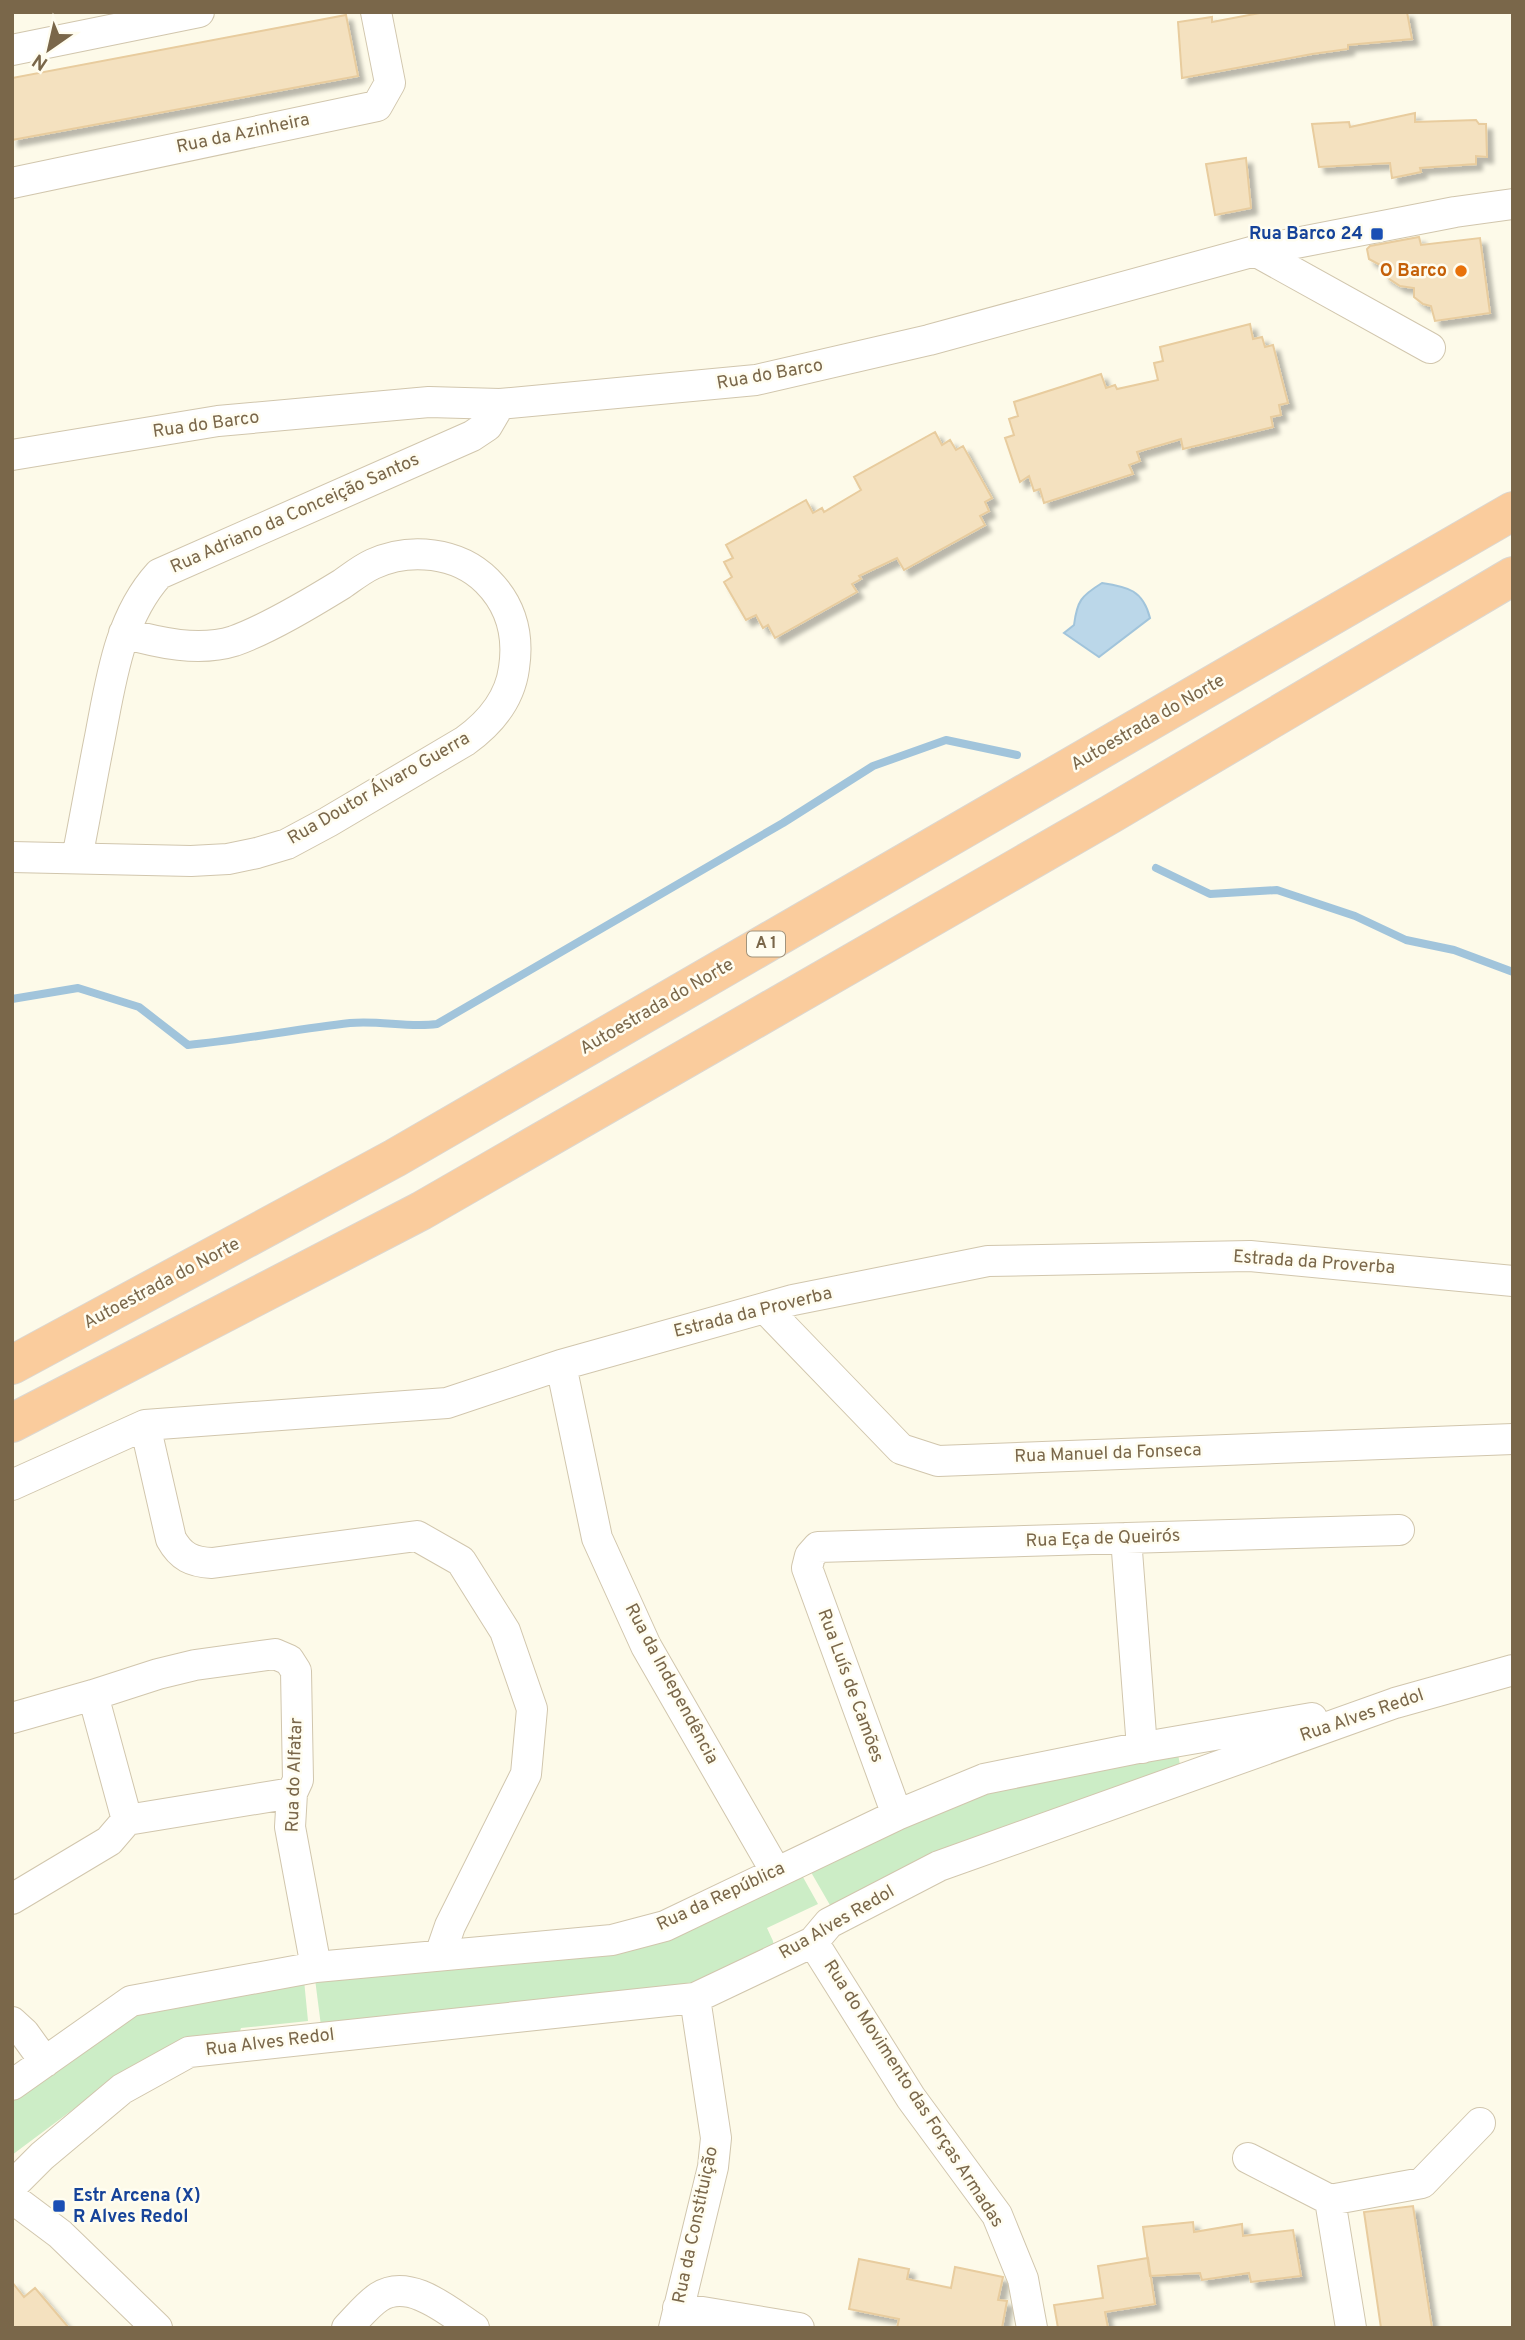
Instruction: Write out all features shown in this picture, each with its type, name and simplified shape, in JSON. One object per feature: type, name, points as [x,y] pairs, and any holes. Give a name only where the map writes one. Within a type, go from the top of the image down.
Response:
[{"type":"highway","name":"Autoestrada do Norte","points":[[12,1365],[395,1158],[1513,511]]},
{"type":"highway","points":[[12,1423],[422,1212],[1111,814],[1513,576]]},
{"type":"street","points":[[12,50],[198,12]]},
{"type":"street","name":"Rua da Azinheira","points":[[12,183],[377,106],[390,83],[376,12]]},
{"type":"street","name":"Rua do Barco","points":[[12,455],[218,421],[429,402],[500,404],[722,385],[788,375],[929,340],[1255,251],[1455,212],[1513,204]]},
{"type":"street","points":[[1255,251],[1430,348]]},
{"type":"street","name":"Rua Adriano da Conceição Santos","points":[[77,858],[114,667],[124,634],[138,603],[159,574],[472,436],[487,426],[500,404]]},
{"type":"street","name":"Rua Doutor Álvaro Guerra","points":[[12,856],[191,861],[228,859],[287,844],[397,782],[482,729],[495,715],[506,694],[514,673],[516,650],[515,631],[508,611],[498,593],[484,578],[466,565],[445,557],[424,555],[399,556],[373,564],[293,612],[233,641],[201,646],[161,643],[124,634]]},
{"type":"street","name":"Estrada da Proverba","points":[[12,1485],[145,1425],[447,1403],[561,1365],[793,1300],[988,1261],[1250,1256],[1513,1281]]},
{"type":"street","name":"Rua Manuel da Fonseca","points":[[765,1308],[901,1449],[938,1461],[1513,1439]]},
{"type":"street","name":"Rua da Independência","points":[[561,1365],[597,1538],[646,1646],[776,1872]]},
{"type":"street","points":[[145,1425],[171,1539],[177,1550],[186,1558],[195,1562],[212,1563],[417,1536],[461,1560],[505,1631],[532,1709],[526,1774],[450,1926],[440,1955]]},
{"type":"street","name":"Rua Eça de Queirós","points":[[810,1556],[818,1548],[1399,1530]]},
{"type":"street","points":[[1126,1538],[1142,1748]]},
{"type":"street","name":"Rua Luís de Camões","points":[[810,1556],[807,1568],[897,1815]]},
{"type":"street","name":"Rua do Alfatar","points":[[12,1718],[195,1665],[275,1654],[294,1664],[298,1780],[292,1793],[290,1827],[316,1967]]},
{"type":"street","name":"Rua Alves Redol","points":[[12,2186],[42,2156],[122,2089],[188,2052],[695,1998],[813,1942],[829,1923],[939,1866],[1395,1703],[1513,1670]]},
{"type":"street","points":[[93,1695],[127,1820]]},
{"type":"street","name":"Rua da República","points":[[12,2085],[131,2001],[316,1967],[612,1940],[640,1934],[665,1926],[897,1815],[984,1779],[1395,1703]]},
{"type":"street","points":[[12,1899],[109,1841],[127,1820],[292,1793]]},
{"type":"street","name":"Rua do Movimento das Forças Armadas","points":[[813,1942],[911,2098],[997,2215],[1023,2279],[1032,2328]]},
{"type":"street","name":"Rua da Constituição","points":[[676,2318],[712,2166],[716,2138],[695,1998]]},
{"type":"street","points":[[12,2022],[24,2033],[45,2062]]},
{"type":"street","points":[[1248,2158],[1330,2200],[1422,2183],[1480,2123]]},
{"type":"street","points":[[12,2198],[60,2234],[157,2328]]},
{"type":"street","points":[[1330,2200],[1351,2328]]},
{"type":"street","points":[[347,2328],[380,2296],[398,2291],[419,2294],[474,2328]]},
{"type":"street","points":[[676,2318],[799,2328]]},
{"type":"green space","points":[[1177,1749],[1181,1770],[834,1912],[808,1867],[996,1785]]},
{"type":"green space","points":[[799,1870],[818,1904],[767,1928],[775,1952],[664,1993],[321,2026],[315,1979],[620,1948]]},
{"type":"green space","points":[[304,1980],[308,2021],[241,2028],[238,2038],[83,2102],[12,2155],[12,2098],[140,2009]]},
{"type":"water","points":[[1102,583],[1127,588],[1139,596],[1150,618],[1099,657],[1064,633],[1074,625],[1081,600]]},
{"type":"building","points":[[1265,12],[1407,12],[1412,39],[1348,45],[1348,49],[1182,78],[1178,22],[1212,17],[1212,22]]},
{"type":"building","points":[[346,15],[358,76],[12,140],[12,78]]},
{"type":"building","points":[[1415,113],[1415,122],[1476,120],[1479,124],[1486,124],[1487,157],[1476,156],[1476,164],[1420,168],[1421,172],[1392,178],[1390,163],[1319,167],[1312,124],[1349,122],[1350,127]]},
{"type":"building","points":[[1246,158],[1251,208],[1215,215],[1206,164]]},
{"type":"building","name":"O Barco","points":[[1419,237],[1421,245],[1480,238],[1490,313],[1435,321],[1431,306],[1414,297],[1414,288],[1400,286],[1385,276],[1382,266],[1369,259],[1367,249],[1370,246]]},
{"type":"building","points":[[1250,324],[1253,339],[1262,337],[1265,347],[1273,345],[1288,403],[1279,405],[1281,415],[1271,417],[1273,427],[1183,449],[1181,439],[1137,452],[1140,461],[1129,465],[1133,474],[1044,503],[1040,489],[1034,491],[1029,476],[1020,482],[1005,438],[1014,435],[1009,419],[1018,416],[1014,402],[1101,374],[1106,388],[1115,385],[1117,389],[1158,380],[1154,363],[1163,361],[1160,347]]},
{"type":"building","points":[[935,432],[942,445],[950,440],[956,450],[963,446],[992,498],[985,502],[989,511],[980,516],[985,525],[904,570],[897,558],[859,576],[861,579],[852,584],[857,592],[775,638],[768,625],[763,628],[756,615],[746,620],[724,582],[732,577],[724,562],[733,558],[726,545],[806,500],[813,513],[822,508],[824,512],[861,490],[854,477]]},
{"type":"building","points":[[1413,2206],[1432,2328],[1381,2328],[1364,2212]]},
{"type":"building","points":[[1193,2222],[1194,2232],[1242,2224],[1243,2236],[1293,2230],[1301,2276],[1251,2282],[1249,2273],[1202,2280],[1200,2273],[1150,2276],[1143,2227]]},
{"type":"building","points":[[1148,2258],[1155,2304],[1105,2312],[1108,2328],[1058,2328],[1054,2305],[1103,2298],[1098,2266]]},
{"type":"building","points":[[859,2259],[909,2269],[907,2279],[951,2288],[955,2267],[1003,2277],[998,2300],[1007,2301],[1002,2328],[897,2328],[899,2319],[849,2309]]},
{"type":"building","points":[[12,2282],[24,2297],[35,2288],[69,2328],[12,2328]]},
{"type":"waterway","points":[[12,999],[78,988],[139,1007],[188,1045],[350,1023],[437,1024],[783,823],[873,766],[946,740],[1017,755]]},
{"type":"waterway","points":[[1156,868],[1210,894],[1277,890],[1355,916],[1406,940],[1454,950],[1513,972]]},
{"type":"place","name":"Rua Barco 24","points":[[1377,234]]},
{"type":"place","name":"O Barco","points":[[1461,271]]},
{"type":"place","name":"Estr Arcena (X) R Alves Redol","points":[[59,2206]]}]
